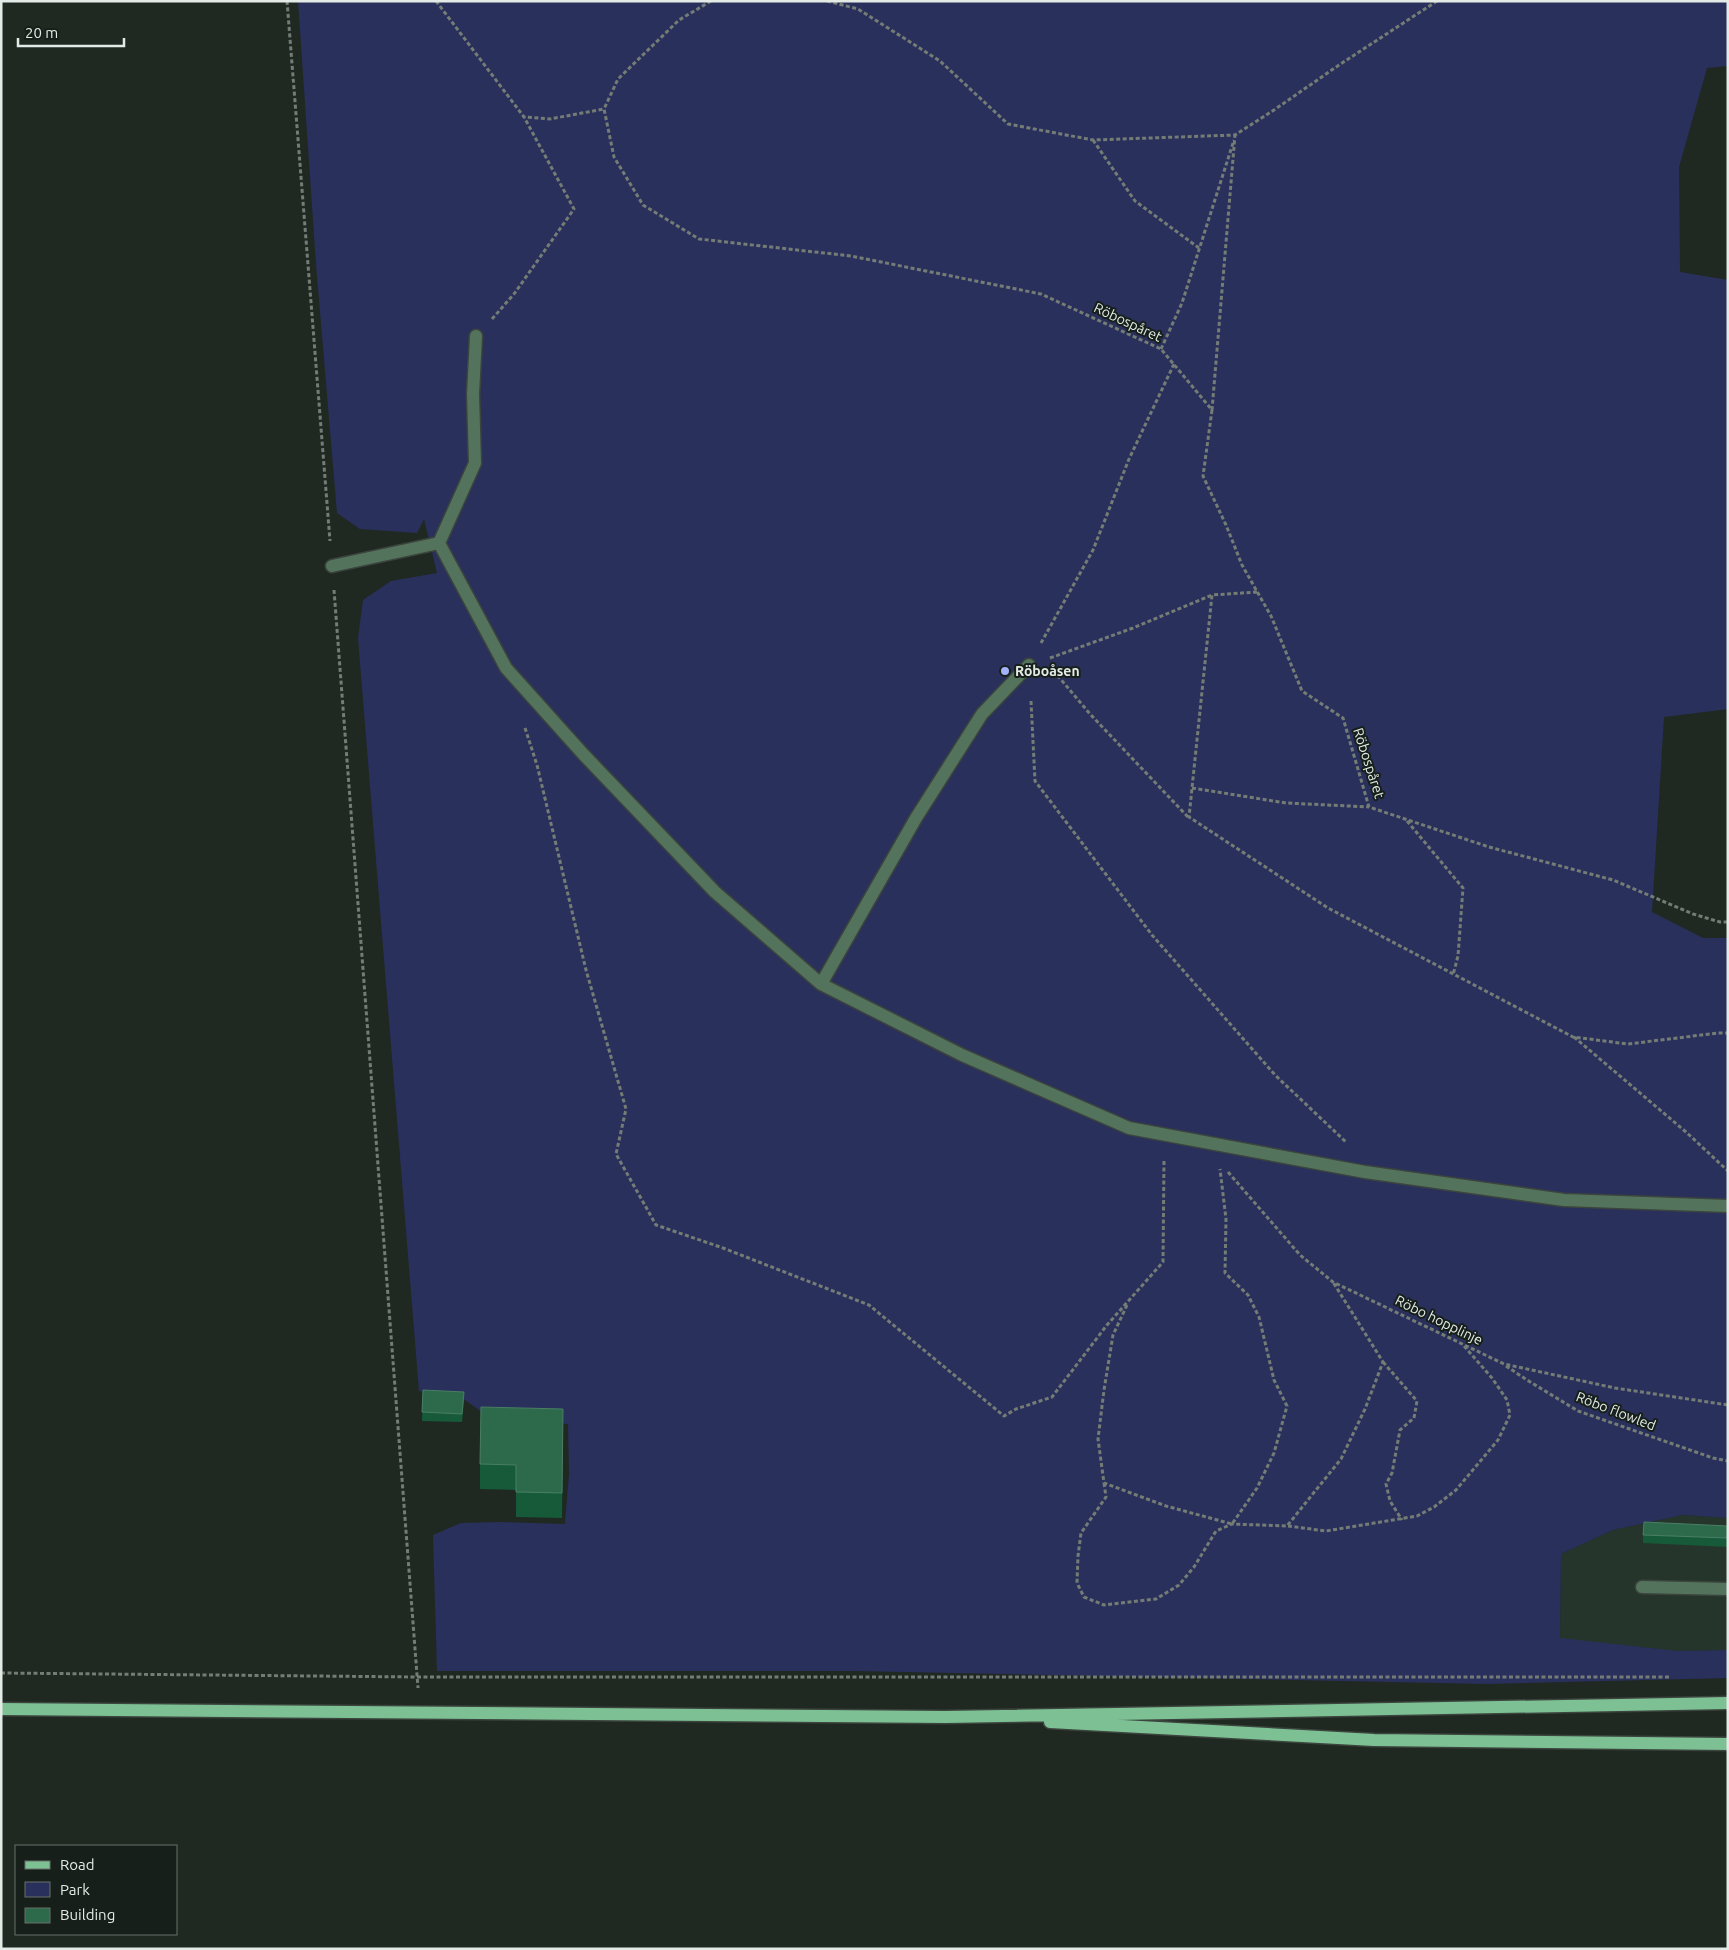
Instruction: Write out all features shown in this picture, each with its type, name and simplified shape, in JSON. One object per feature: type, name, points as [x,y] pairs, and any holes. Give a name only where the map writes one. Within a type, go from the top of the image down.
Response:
[{"type":"main road","points":[[1,1709],[945,1717],[1728,1704]]},
{"type":"main road","points":[[945,1717],[1374,1740],[1728,1744]]},
{"type":"lane","points":[[439,543],[475,463],[473,394],[476,336]]},
{"type":"lane","points":[[332,566],[439,543]]},
{"type":"lane","points":[[439,543],[506,668],[584,755],[715,892],[821,984],[980,1062],[1130,1128],[1380,1175],[1564,1200],[1728,1206]]},
{"type":"lane","points":[[821,984],[916,818],[982,714],[1029,665]]},
{"type":"lane","points":[[1642,1587],[1728,1589]]},
{"type":"path","points":[[287,1],[420,1712]]},
{"type":"path","points":[[436,1],[524,117],[574,209],[514,294],[476,336]]},
{"type":"path","points":[[524,117],[550,119],[604,109],[618,79],[679,20],[711,1]]},
{"type":"path","points":[[827,1],[858,9],[940,61],[1008,124],[1093,140],[1235,135],[1339,64],[1437,1]]},
{"type":"path","name":"Röbospåret","points":[[604,109],[614,157],[643,205],[699,239],[851,256],[1041,294],[1161,349],[1212,410],[1203,476],[1242,565],[1271,616],[1302,691],[1343,718],[1369,807],[1489,848],[1613,880],[1693,914],[1720,922],[1728,922]]},
{"type":"path","points":[[1161,349],[1182,303],[1235,135]]},
{"type":"path","points":[[1212,410],[1235,135]]},
{"type":"path","points":[[1093,140],[1135,201],[1199,248]]},
{"type":"path","points":[[1174,364],[1129,459],[1094,550],[1029,665],[1035,782],[1152,936],[1275,1075],[1380,1175]]},
{"type":"path","points":[[1029,665],[1132,628],[1212,595],[1257,592]]},
{"type":"path","points":[[1189,817],[1212,595]]},
{"type":"path","points":[[1029,665],[1058,676],[1090,714],[1189,817],[1328,908],[1573,1037],[1686,1132],[1728,1171]]},
{"type":"path","points":[[523,721],[537,765],[586,970],[626,1109],[616,1154],[656,1225],[723,1248],[868,1305],[1004,1416],[1052,1397],[1107,1325],[1163,1262],[1163,1134]]},
{"type":"path","points":[[1192,788],[1286,803],[1369,807]]},
{"type":"path","points":[[1406,820],[1463,888],[1458,956],[1453,975]]},
{"type":"path","points":[[1573,1037],[1628,1044],[1728,1033]]},
{"type":"path","name":"Röbo hopplinje","points":[[1232,1524],[1256,1488],[1274,1453],[1287,1406],[1274,1380],[1259,1317],[1248,1295],[1225,1273],[1226,1219],[1219,1161],[1300,1255],[1333,1282],[1462,1344],[1504,1364],[1615,1388],[1728,1405]]},
{"type":"path","points":[[1333,1282],[1382,1362],[1418,1401],[1414,1418],[1400,1430],[1392,1473],[1386,1484],[1390,1501],[1402,1520]]},
{"type":"path","points":[[1128,1301],[1113,1335],[1098,1439],[1106,1497],[1081,1532],[1077,1583],[1084,1597],[1104,1605],[1156,1599],[1179,1584],[1194,1567],[1216,1531],[1232,1524]]},
{"type":"path","points":[[1104,1483],[1166,1506],[1232,1524],[1287,1526],[1326,1531],[1402,1520],[1417,1516],[1434,1507],[1456,1490],[1498,1440],[1510,1415],[1507,1400],[1492,1378],[1462,1344]]},
{"type":"path","points":[[1287,1526],[1341,1459],[1365,1409],[1382,1362]]},
{"type":"path","name":"Röbo flowled","points":[[1504,1364],[1578,1411],[1713,1458],[1728,1461]]},
{"type":"path","points":[[1,1673],[417,1677],[1678,1677]]},
{"type":"shaded area","points":[[1683,1515],[1728,1518],[1728,1650],[1678,1651],[1560,1639],[1561,1554],[1613,1530]]},
{"type":"green space","points":[[298,1],[1728,1],[1728,66],[1707,68],[1679,167],[1680,272],[1728,280],[1728,709],[1664,717],[1652,912],[1703,938],[1728,938],[1728,1518],[1683,1515],[1613,1530],[1561,1554],[1560,1638],[1678,1651],[1728,1650],[1728,1678],[1488,1684],[855,1671],[437,1671],[433,1535],[461,1523],[565,1524],[569,1474],[568,1424],[492,1419],[462,1398],[419,1391],[358,638],[363,600],[391,581],[437,573],[424,519],[417,533],[360,529],[337,513],[316,264]]},
{"type":"building","points":[[423,1390],[464,1392],[462,1414],[422,1412]]},
{"type":"building","points":[[481,1407],[563,1409],[562,1493],[516,1492],[516,1465],[480,1464]]},
{"type":"building","points":[[1644,1522],[1728,1526],[1728,1538],[1643,1535]]},
{"type":"place","name":"Röboåsen","points":[[1005,671]]}]
